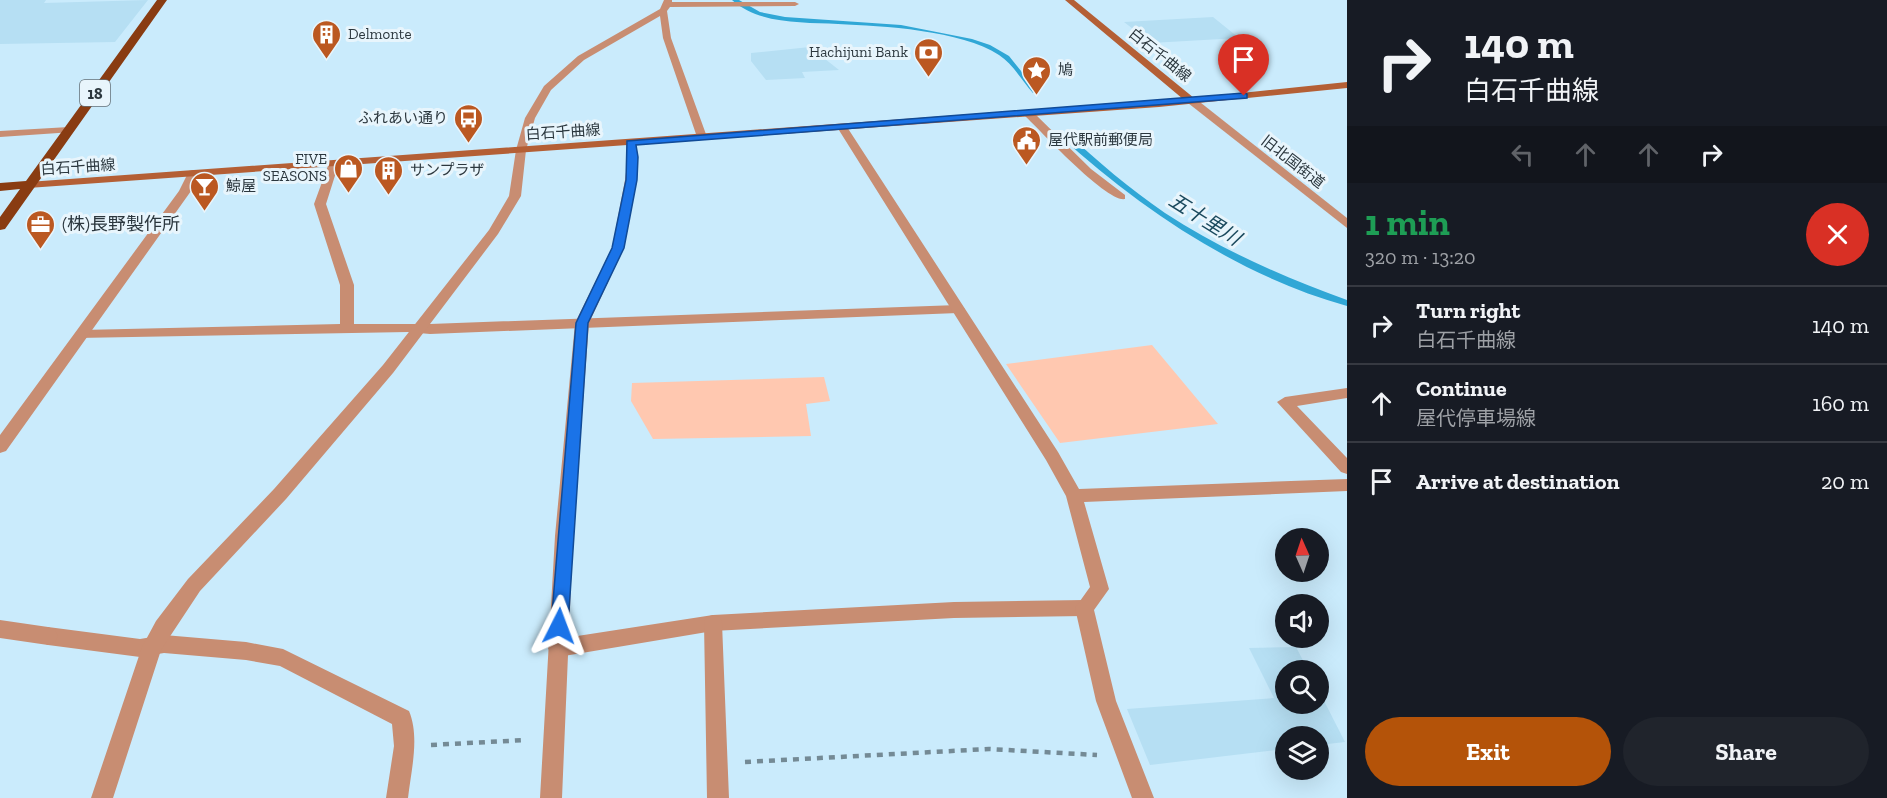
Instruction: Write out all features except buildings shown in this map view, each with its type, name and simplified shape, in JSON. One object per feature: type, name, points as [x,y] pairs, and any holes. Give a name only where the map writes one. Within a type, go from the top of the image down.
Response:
[{"type":"highway","name":"18","points":[[0,226],[162,0]]},
{"type":"highway","points":[[0,187],[28,185]]},
{"type":"main road","name":"白石千曲線","points":[[1069,0],[1192,101]]},
{"type":"main road","points":[[1192,101],[1347,85]]},
{"type":"main road","name":"白石千曲線","points":[[28,185],[1192,101]]},
{"type":"street","points":[[102,798],[152,647],[163,627],[194,585],[280,495],[388,369],[494,231],[515,196],[521,150],[530,118],[554,80],[581,58],[666,6],[795,4]]},
{"type":"street","points":[[666,6],[667,38],[702,137]]},
{"type":"street","name":"旧北国街道","points":[[1192,101],[1347,224]]},
{"type":"street","points":[[1029,114],[1087,171],[1121,197]]},
{"type":"street","points":[[558,648],[712,623],[954,610],[1084,608],[1100,589],[1074,496],[1052,456],[842,127]]},
{"type":"street","points":[[0,134],[69,130]]},
{"type":"street","points":[[551,798],[558,648],[582,323],[618,248],[632,180],[631,143]]},
{"type":"street","points":[[334,163],[320,204],[347,285],[347,329]]},
{"type":"street","points":[[0,447],[184,191],[193,173]]},
{"type":"street","points":[[82,335],[418,327],[430,330],[958,309]]},
{"type":"street","points":[[1347,393],[1285,402],[1347,468]]},
{"type":"street","points":[[1074,496],[1347,485]]},
{"type":"street","points":[[1084,608],[1106,701],[1143,798]]},
{"type":"street","points":[[712,623],[718,798]]},
{"type":"street","points":[[0,630],[140,648],[164,644],[246,651],[283,658],[402,718],[404,746],[397,798]]},
{"type":"path","points":[[404,746],[554,738]]},
{"type":"path","points":[[717,764],[989,749],[1128,757]]},
{"type":"shaded area","points":[[0,0],[46,0],[44,3],[148,0],[115,42],[0,44]]},
{"type":"shaded area","points":[[1213,17],[1239,38],[1151,43],[1124,22]]},
{"type":"shaded area","points":[[810,47],[839,70],[802,72],[805,78],[766,80],[751,61],[751,53]]},
{"type":"shaded area","points":[[1152,345],[1218,424],[1060,443],[1006,364]]},
{"type":"shaded area","points":[[824,377],[830,401],[806,404],[811,436],[653,439],[631,401],[632,383]]},
{"type":"shaded area","points":[[1249,648],[1297,648],[1303,660],[1275,660],[1275,714],[1329,714],[1329,711],[1345,742],[1329,744],[1329,726],[1275,726],[1275,750],[1150,765],[1127,709],[1274,698]]},
{"type":"waterway","name":"五十里川","points":[[735,0],[758,13],[771,17],[901,27],[970,40],[1002,54],[1016,67],[1035,92]]},
{"type":"waterway","name":"五十里川","points":[[1063,134],[1128,190],[1195,235],[1267,273],[1347,303]]},
{"type":"place","name":"Delmonte","points":[[327,60]]},
{"type":"place","name":"Hachijuni Bank","points":[[929,78]]},
{"type":"place","name":"鳩","points":[[1037,96]]},
{"type":"place","name":"ふれあい通り","points":[[469,144]]},
{"type":"place","name":"屋代駅前郵便局","points":[[1027,166]]},
{"type":"place","name":"FIVE SEASONS","points":[[348,194]]},
{"type":"place","name":"サンプラザ","points":[[389,196]]},
{"type":"place","name":"鯨屋","points":[[205,212]]},
{"type":"place","name":"(株)長野製作所","points":[[41,250]]},
{"type":"route","points":[[559,626],[564,536],[582,323],[618,248],[632,180],[631,143],[1244,96]]}]
